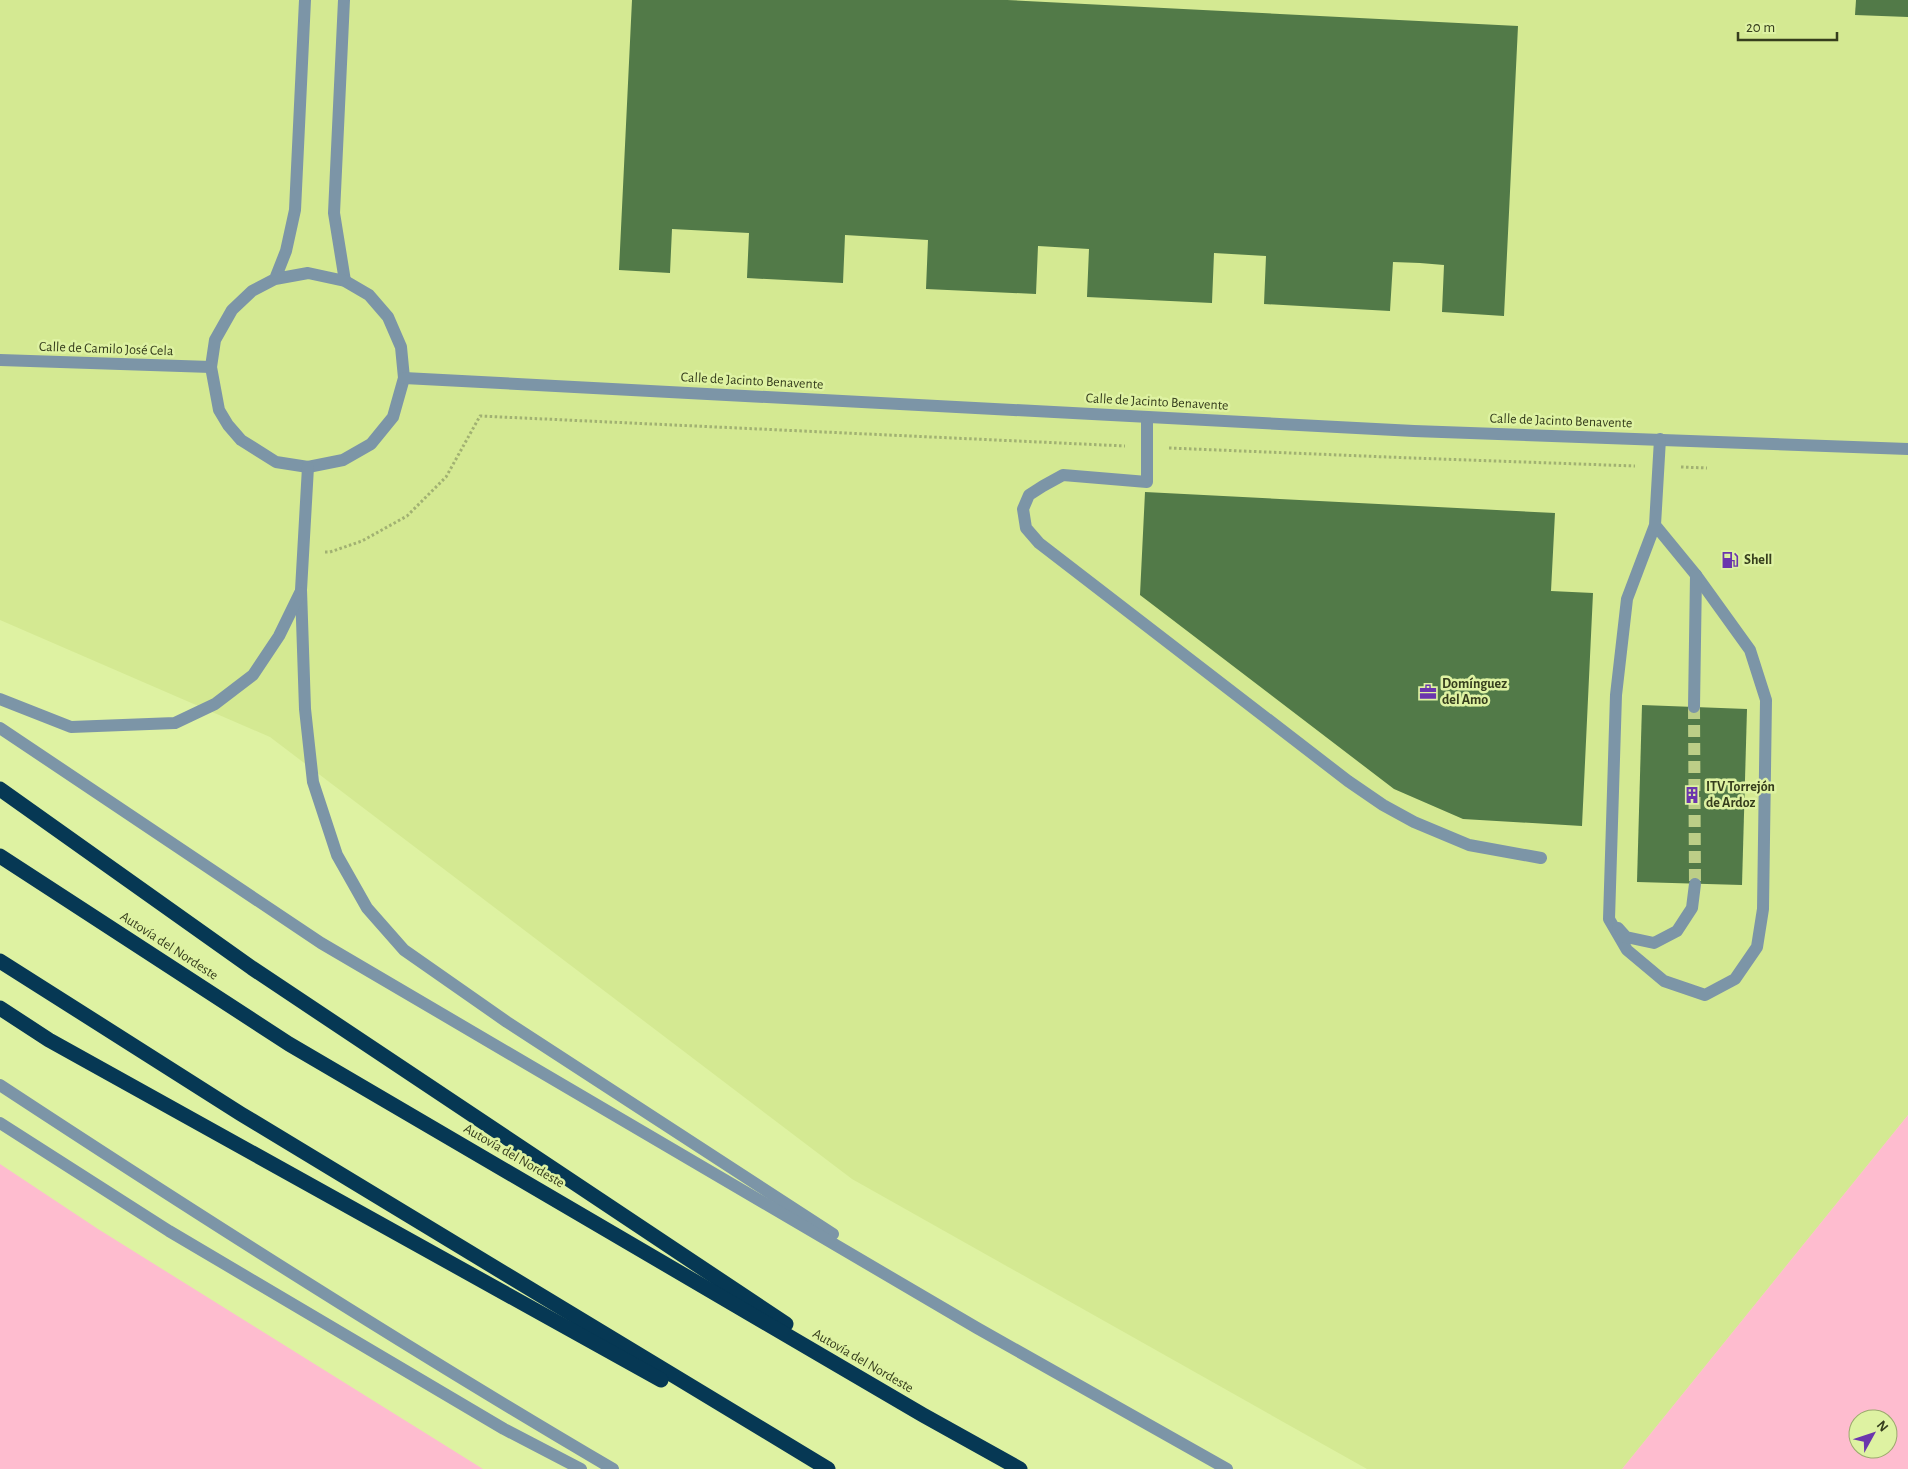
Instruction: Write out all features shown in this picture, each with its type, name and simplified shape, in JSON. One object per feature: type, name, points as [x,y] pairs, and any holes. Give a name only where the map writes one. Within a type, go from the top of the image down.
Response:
[{"type":"highway","points":[[0,789],[252,968],[923,1415]]},
{"type":"highway","name":"Autovía del Nordeste","points":[[0,856],[290,1044],[923,1415],[1020,1469]]},
{"type":"highway","points":[[0,961],[241,1114],[828,1469]]},
{"type":"highway","points":[[0,1008],[58,1045],[822,1469]]},
{"type":"street","points":[[275,279],[286,250],[295,210],[305,0]]},
{"type":"street","points":[[344,0],[334,214],[345,281]]},
{"type":"street","points":[[308,273],[345,281],[369,296],[388,317],[401,347],[404,378],[392,417],[371,444],[343,460],[308,467],[276,462],[240,440],[219,410],[210,367],[215,340],[232,310],[252,291],[275,279],[308,273]]},
{"type":"street","name":"Calle de Camilo José Cela","points":[[0,360],[210,367]]},
{"type":"street","name":"Calle de Jacinto Benavente","points":[[404,378],[1414,431],[1908,449]]},
{"type":"street","points":[[1147,416],[1147,482],[1063,475],[1030,495],[1023,509],[1026,528],[1040,543],[1348,781],[1383,805],[1414,822],[1469,845],[1541,858]]},
{"type":"street","points":[[1655,526],[1696,575],[1750,650],[1766,700],[1763,909],[1757,947],[1735,979],[1705,995],[1664,981],[1628,950],[1609,919],[1616,695],[1627,599],[1655,526],[1660,439]]},
{"type":"street","points":[[308,467],[302,590],[306,709],[313,782],[337,855],[367,908],[404,950],[507,1022],[977,1328]]},
{"type":"street","points":[[1694,707],[1696,575]]},
{"type":"street","points":[[0,698],[71,727],[175,723],[215,704],[252,676],[279,636],[302,590]]},
{"type":"street","points":[[0,728],[321,942],[977,1328],[1227,1469]]},
{"type":"street","points":[[1609,919],[1626,937],[1654,943],[1677,931],[1692,908],[1695,884]]},
{"type":"street","points":[[0,1085],[212,1223],[496,1401],[612,1469]]},
{"type":"street","points":[[0,1123],[169,1231],[504,1430],[581,1469]]},
{"type":"shaded area","points":[[0,0],[1908,0],[1908,1115],[1622,1469],[1367,1469],[852,1179],[270,737],[0,620]]},
{"type":"shaded area","points":[[1908,1115],[1908,1469],[1622,1469]]},
{"type":"shaded area","points":[[0,1164],[98,1229],[483,1469],[0,1469]]},
{"type":"building","points":[[632,0],[1007,0],[1518,26],[1504,316],[1442,312],[1444,265],[1420,263],[1393,262],[1390,311],[1264,304],[1266,256],[1214,253],[1212,303],[1087,297],[1089,249],[1038,246],[1036,294],[926,289],[928,240],[845,235],[843,283],[747,278],[749,233],[672,229],[670,273],[619,270]]},
{"type":"building","points":[[1856,0],[1908,0],[1908,17],[1855,15]]},
{"type":"building","name":"Domínguez del Amo","points":[[1145,492],[1555,513],[1551,591],[1593,593],[1582,826],[1463,819],[1394,789],[1140,595]]},
{"type":"building","name":"ITV Torrejón de Ardoz","points":[[1642,705],[1747,709],[1742,885],[1637,882]]},
{"type":"tunnel","points":[[1694,707],[1695,884]]},
{"type":"place","name":"Shell","points":[[1730,560]]},
{"type":"place","name":"Domínguez del Amo","points":[[1428,692]]},
{"type":"place","name":"ITV Torrejón de Ardoz","points":[[1692,795]]}]
